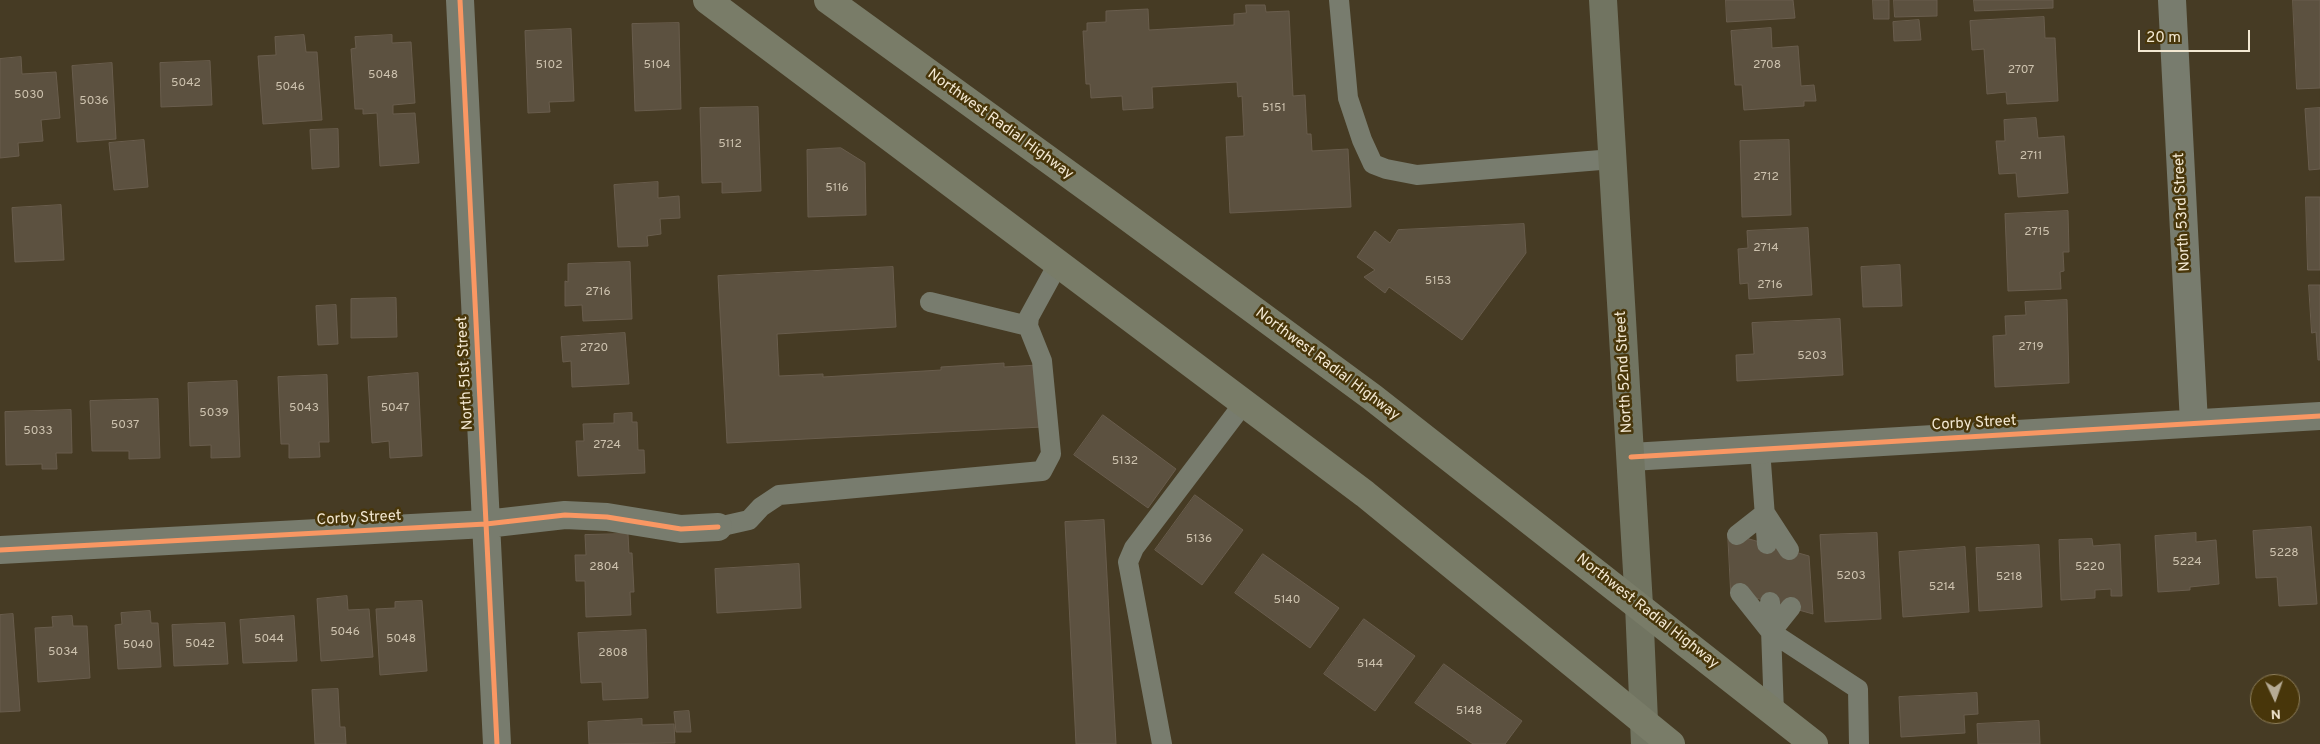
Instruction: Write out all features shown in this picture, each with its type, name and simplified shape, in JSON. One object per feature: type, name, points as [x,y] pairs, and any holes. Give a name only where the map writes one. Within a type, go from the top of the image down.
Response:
[{"type":"main road","points":[[707,0],[1365,494],[1645,733],[1671,744]]},
{"type":"main road","name":"Northwest Radial Highway","points":[[828,0],[1364,392],[1639,605],[1814,744]]},
{"type":"street","name":"North 51st Street","points":[[460,0],[497,744]]},
{"type":"street","name":"North 52nd Street","points":[[1603,0],[1645,733]]},
{"type":"street","name":"North 53rd Street","points":[[2172,0],[2194,424]]},
{"type":"street","name":"Corby Street","points":[[1630,457],[2320,416]]},
{"type":"street","name":"Corby Street","points":[[0,550],[486,524],[565,514],[607,517],[681,529],[718,527]]},
{"type":"lane","points":[[1339,0],[1348,98],[1362,140],[1373,164],[1417,175],[1612,159]]},
{"type":"lane","points":[[718,527],[749,520],[761,507],[779,495],[1042,471],[1051,454],[1042,361],[1028,326],[1029,317],[1058,264]]},
{"type":"lane","points":[[930,302],[1028,326]]},
{"type":"lane","points":[[1162,744],[1128,562],[1134,548],[1244,403]]},
{"type":"lane","points":[[1760,449],[1767,544]]},
{"type":"lane","points":[[1738,535],[1765,513]]},
{"type":"lane","points":[[1765,513],[1789,550]]},
{"type":"lane","points":[[1740,593],[1772,632],[1858,689],[1859,744]]},
{"type":"lane","points":[[1770,602],[1774,713]]},
{"type":"lane","points":[[1772,632],[1791,607]]},
{"type":"building","points":[[1726,0],[1793,0],[1795,18],[1727,22]]},
{"type":"building","points":[[1873,0],[1889,0],[1889,19],[1874,19]]},
{"type":"building","points":[[1894,0],[1937,0],[1937,16],[1895,17]]},
{"type":"building","points":[[1974,0],[2053,0],[2053,8],[1975,11]]},
{"type":"building","points":[[2293,0],[2320,0],[2320,88],[2297,89]]},
{"type":"building","points":[[1246,5],[1265,5],[1266,12],[1289,11],[1293,96],[1305,95],[1307,134],[1311,134],[1312,151],[1348,149],[1351,207],[1230,213],[1226,137],[1244,136],[1242,96],[1238,97],[1237,82],[1152,87],[1153,108],[1123,110],[1122,96],[1091,98],[1090,84],[1086,84],[1083,31],[1087,31],[1087,23],[1106,22],[1106,11],[1148,9],[1149,30],[1234,25],[1234,14],[1246,13]]},
{"type":"building","points":[[2044,17],[2045,38],[2055,38],[2058,101],[2007,104],[2006,92],[1987,94],[1984,49],[1972,50],[1970,21]]},
{"type":"building","points":[[1919,20],[1921,40],[1894,41],[1893,22]]},
{"type":"building","points":[[679,23],[681,109],[635,111],[632,24]]},
{"type":"building","points":[[1771,28],[1772,48],[1798,46],[1801,86],[1814,85],[1816,101],[1804,101],[1804,106],[1744,110],[1742,85],[1735,85],[1731,31]]},
{"type":"building","points":[[571,29],[574,101],[549,102],[550,112],[528,113],[525,31]]},
{"type":"building","points":[[304,35],[306,52],[317,52],[322,120],[263,124],[258,56],[276,55],[275,37]]},
{"type":"building","points":[[392,35],[392,43],[411,42],[415,103],[393,105],[393,114],[415,113],[419,163],[380,166],[377,113],[363,114],[363,109],[355,109],[351,49],[356,48],[355,37]]},
{"type":"building","points":[[21,57],[22,74],[56,72],[60,118],[41,120],[43,141],[18,143],[19,156],[0,158],[0,59]]},
{"type":"building","points":[[210,61],[212,105],[161,107],[160,63]]},
{"type":"building","points":[[112,63],[116,139],[77,142],[72,66]]},
{"type":"building","points":[[758,107],[761,191],[722,193],[722,182],[702,183],[700,108]]},
{"type":"building","points":[[2320,108],[2320,169],[2309,170],[2305,109]]},
{"type":"building","points":[[2036,118],[2038,138],[2064,136],[2068,193],[2018,197],[2016,173],[1999,174],[1996,141],[2005,141],[2004,120]]},
{"type":"building","points":[[338,129],[339,167],[312,169],[310,130]]},
{"type":"building","points":[[144,140],[148,187],[114,190],[109,143]]},
{"type":"building","points":[[1789,140],[1791,215],[1742,217],[1740,141]]},
{"type":"building","points":[[841,148],[865,163],[866,215],[808,217],[807,150]]},
{"type":"building","points":[[658,182],[658,198],[679,196],[680,218],[660,219],[661,234],[647,236],[648,246],[618,247],[614,185]]},
{"type":"building","points":[[2306,197],[2320,197],[2320,270],[2308,270]]},
{"type":"building","points":[[61,205],[64,260],[15,262],[12,208]]},
{"type":"building","points":[[2068,211],[2069,252],[2063,252],[2064,271],[2060,272],[2061,289],[2008,291],[2005,214]]},
{"type":"building","points":[[1524,224],[1526,253],[1462,340],[1389,287],[1385,293],[1364,277],[1375,270],[1357,257],[1375,231],[1390,243],[1398,230]]},
{"type":"building","points":[[1808,228],[1812,295],[1749,299],[1748,283],[1740,284],[1738,249],[1748,248],[1747,231]]},
{"type":"building","points":[[630,262],[632,319],[583,321],[582,305],[565,306],[565,281],[568,282],[568,264]]},
{"type":"building","points":[[1900,265],[1902,306],[1863,307],[1861,267]]},
{"type":"building","points":[[893,267],[896,327],[777,334],[779,376],[823,374],[823,377],[941,370],[941,367],[1004,363],[1004,367],[1038,365],[1042,427],[727,443],[718,276]]},
{"type":"building","points":[[2309,285],[2320,285],[2320,360],[2318,360],[2316,332],[2312,333]]},
{"type":"building","points":[[396,298],[397,337],[351,338],[351,299]]},
{"type":"building","points":[[2067,300],[2069,383],[1995,387],[1993,336],[2006,335],[2005,316],[2026,315],[2025,302]]},
{"type":"building","points":[[336,305],[338,344],[318,345],[316,306]]},
{"type":"building","points":[[1840,319],[1843,375],[1737,381],[1736,355],[1754,354],[1752,323]]},
{"type":"building","points":[[625,333],[629,384],[572,387],[571,361],[563,362],[561,337]]},
{"type":"building","points":[[418,373],[422,456],[390,458],[389,441],[372,443],[368,377]]},
{"type":"building","points":[[327,375],[329,442],[319,442],[320,457],[289,458],[289,444],[281,444],[278,377]]},
{"type":"building","points":[[237,381],[240,457],[211,458],[211,445],[190,446],[188,383]]},
{"type":"building","points":[[158,399],[160,458],[129,459],[129,451],[92,451],[90,401]]},
{"type":"building","points":[[71,410],[72,453],[56,453],[57,469],[42,469],[42,464],[6,465],[5,412]]},
{"type":"building","points":[[632,413],[632,422],[637,422],[638,450],[644,450],[645,473],[578,476],[576,441],[584,441],[583,424],[614,423],[614,414]]},
{"type":"building","points":[[1103,415],[1176,469],[1148,508],[1074,455]]},
{"type":"building","points":[[1195,495],[1243,530],[1202,585],[1155,550]]},
{"type":"building","points":[[1104,520],[1116,744],[1076,744],[1065,522]]},
{"type":"building","points":[[2311,527],[2317,604],[2279,606],[2277,577],[2256,578],[2253,531]]},
{"type":"building","points":[[1728,533],[1809,556],[1813,614],[1731,591]]},
{"type":"building","points":[[1877,533],[1881,619],[1825,622],[1820,535]]},
{"type":"building","points":[[2196,533],[2196,542],[2216,540],[2219,584],[2190,587],[2190,590],[2158,592],[2155,536]]},
{"type":"building","points":[[628,534],[629,553],[632,553],[634,592],[630,592],[631,615],[586,617],[585,581],[576,581],[575,555],[586,555],[585,535]]},
{"type":"building","points":[[2092,539],[2093,546],[2120,544],[2122,596],[2111,596],[2111,589],[2095,590],[2095,598],[2061,600],[2059,540]]},
{"type":"building","points":[[2039,545],[2042,607],[1979,611],[1976,548]]},
{"type":"building","points":[[1965,547],[1969,612],[1903,617],[1899,552]]},
{"type":"building","points":[[1263,554],[1339,608],[1310,648],[1235,593]]},
{"type":"building","points":[[799,564],[801,608],[717,613],[715,569]]},
{"type":"building","points":[[347,596],[348,610],[369,609],[373,657],[321,661],[317,599]]},
{"type":"building","points":[[422,601],[427,671],[380,675],[376,609],[395,608],[395,602]]},
{"type":"building","points":[[150,611],[151,623],[158,623],[161,667],[118,669],[115,625],[122,624],[121,613]]},
{"type":"building","points":[[13,614],[20,711],[0,712],[0,615]]},
{"type":"building","points":[[72,616],[73,626],[87,626],[90,678],[38,682],[35,628],[53,627],[52,617]]},
{"type":"building","points":[[294,616],[297,661],[243,663],[240,620]]},
{"type":"building","points":[[1364,619],[1415,656],[1375,711],[1324,674]]},
{"type":"building","points":[[225,623],[228,664],[174,666],[172,625]]},
{"type":"building","points":[[646,630],[648,698],[603,700],[602,682],[581,683],[578,633]]},
{"type":"building","points":[[1444,664],[1522,721],[1505,744],[1473,744],[1415,703]]},
{"type":"building","points":[[338,689],[340,727],[345,727],[346,744],[315,744],[312,690]]},
{"type":"building","points":[[1977,693],[1978,714],[1964,715],[1965,733],[1901,737],[1899,697]]},
{"type":"building","points":[[689,711],[691,732],[676,732],[674,712]]},
{"type":"building","points":[[642,719],[642,725],[674,724],[675,743],[589,744],[588,722]]},
{"type":"building","points":[[2039,721],[2040,744],[1978,744],[1977,724]]},
{"type":"cycle path","points":[[460,0],[497,744]]},
{"type":"cycle path","points":[[1631,457],[2320,416]]},
{"type":"cycle path","points":[[0,550],[486,524],[565,515],[607,517],[681,529],[718,527]]}]
